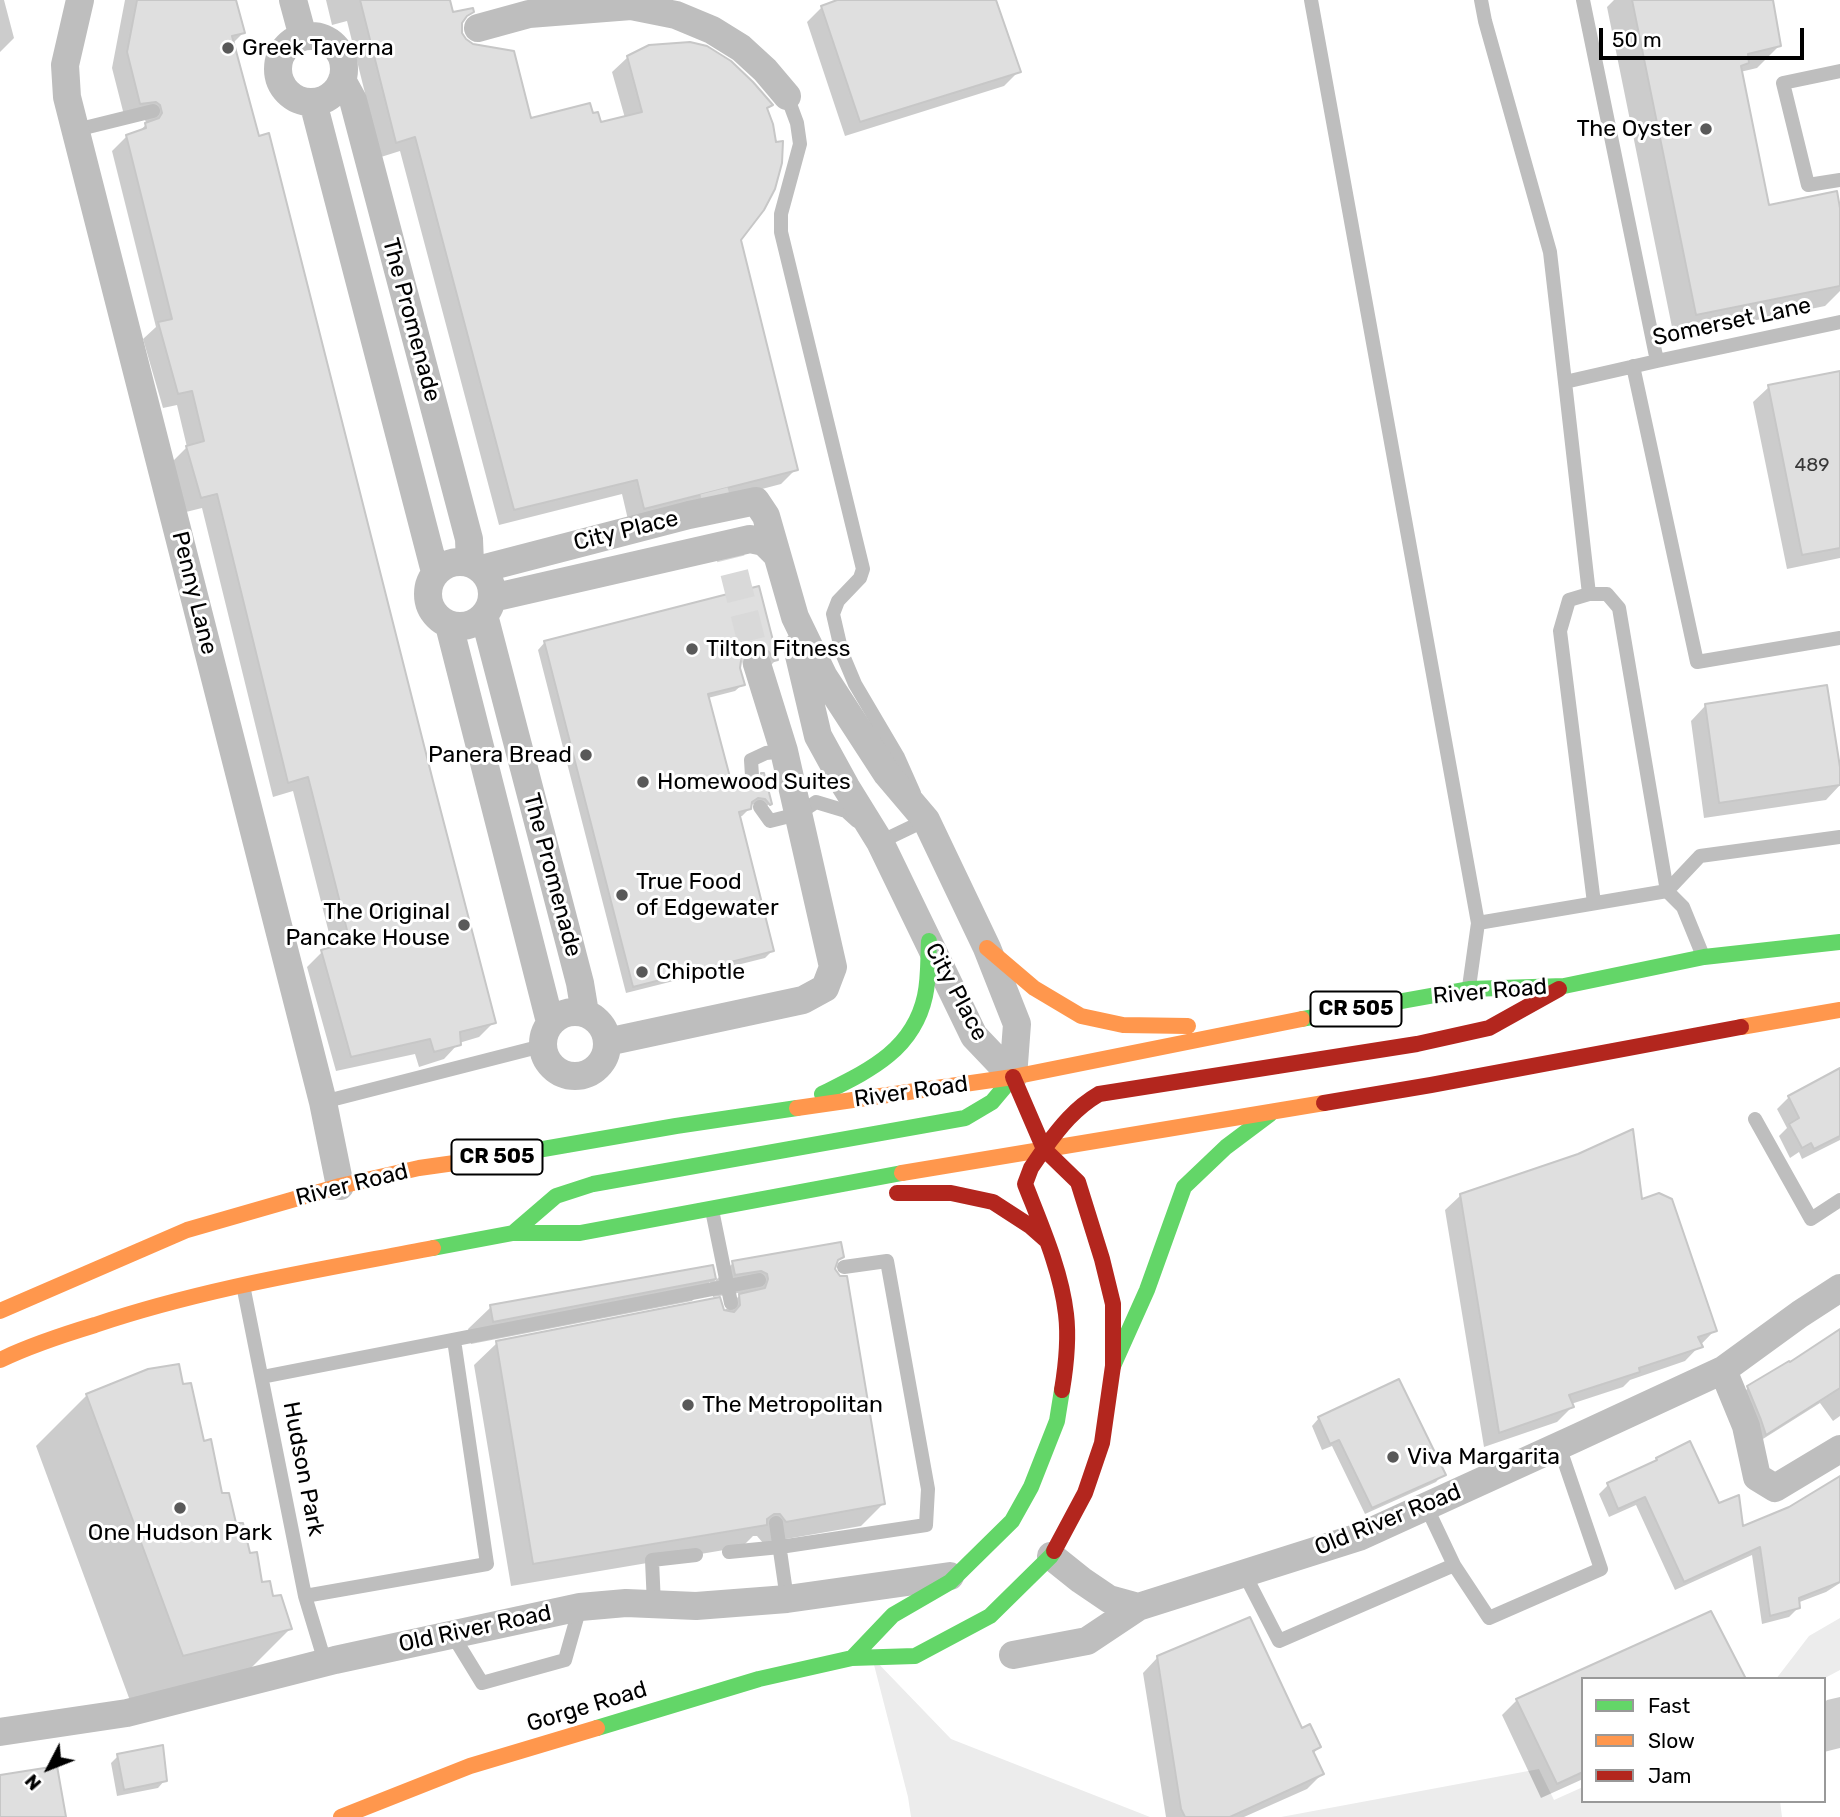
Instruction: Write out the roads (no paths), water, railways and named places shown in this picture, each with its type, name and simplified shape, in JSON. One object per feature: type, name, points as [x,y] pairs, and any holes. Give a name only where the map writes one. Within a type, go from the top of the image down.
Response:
[{"type":"main road","points":[[794,1109],[888,1059],[913,1031],[925,997],[929,941]]},
{"type":"main road","name":"River Road","points":[[0,1311],[187,1230],[340,1186],[419,1168],[676,1126],[1013,1077],[1260,1027],[1469,989],[1564,986],[1704,957],[1840,942]]},
{"type":"main road","points":[[988,948],[1034,988],[1081,1016],[1123,1024],[1260,1027]]},
{"type":"main road","points":[[852,1658],[893,1615],[950,1582],[1012,1521],[1031,1487],[1057,1421],[1066,1368],[1066,1314],[1054,1261],[1025,1184],[1031,1168],[1064,1121],[1079,1105],[1099,1094],[1417,1044],[1489,1028],[1564,986]]},
{"type":"main road","points":[[0,1360],[27,1347],[136,1311],[243,1284],[513,1233],[580,1233],[811,1189],[1431,1085],[1690,1035],[1840,1010]]},
{"type":"main road","points":[[513,1233],[556,1196],[593,1184],[965,1118],[983,1110],[999,1097],[1013,1077]]},
{"type":"main road","name":"Gorge Road","points":[[341,1817],[470,1766],[759,1679],[852,1658],[915,1656],[990,1616],[1051,1556],[1085,1493],[1102,1443],[1113,1366],[1113,1304],[1078,1182],[1044,1149],[1013,1077]]},
{"type":"main road","points":[[1113,1366],[1147,1290],[1185,1187],[1226,1147],[1275,1110]]},
{"type":"main road","points":[[811,1189],[897,1193],[951,1192],[993,1202],[1030,1226],[1047,1241]]},
{"type":"street","name":"Penny Lane","points":[[80,0],[65,65],[67,97],[323,1102],[340,1186]]},
{"type":"street","points":[[293,0],[303,37]]},
{"type":"street","points":[[478,29],[529,14],[631,6],[676,15],[712,30],[741,48],[765,70],[787,96]]},
{"type":"street","points":[[303,37],[323,39],[338,51],[342,60],[342,80],[331,95],[322,100],[302,101],[292,97],[284,89],[279,79],[280,58],[285,48],[293,41],[303,37]]},
{"type":"street","name":"The Promenade","points":[[342,80],[353,100],[475,566]]},
{"type":"street","name":"The Promenade","points":[[313,102],[435,572]]},
{"type":"street","name":"City Place","points":[[475,566],[689,515],[756,502],[766,516],[795,617],[824,677],[887,774],[926,820],[988,948],[1017,1024],[1013,1077]]},
{"type":"street","name":"City Place","points":[[488,607],[750,539],[764,542],[777,555]]},
{"type":"street","points":[[457,561],[475,566],[489,579],[492,592],[488,607],[474,623],[449,625],[438,618],[430,608],[428,583],[435,572],[445,564],[457,561]]},
{"type":"street","name":"The Promenade","points":[[488,607],[580,983],[585,1013]]},
{"type":"street","name":"City Place","points":[[795,617],[797,649],[818,736],[880,842],[974,1036],[1013,1077]]},
{"type":"street","name":"The Promenade","points":[[449,625],[546,1035]]},
{"type":"street","points":[[607,1042],[803,1000],[825,988],[833,967],[784,751],[757,664]]},
{"type":"street","points":[[585,1013],[596,1019],[604,1030],[606,1055],[599,1066],[589,1074],[577,1077],[564,1075],[553,1069],[545,1059],[546,1035],[560,1015],[585,1013]]},
{"type":"street","points":[[1840,1287],[1723,1370],[1746,1426],[1757,1477],[1775,1488],[1840,1449]]},
{"type":"street","name":"Old River Road","points":[[1013,1655],[1087,1640],[1138,1607],[1359,1537],[1723,1370]]},
{"type":"street","points":[[1051,1556],[1109,1599],[1138,1607]]},
{"type":"street","name":"Old River Road","points":[[0,1732],[127,1713],[330,1661],[580,1606],[626,1603],[696,1606],[787,1599],[956,1576]]},
{"type":"lane","points":[[1311,0],[1478,923],[1469,989]]},
{"type":"lane","points":[[1481,0],[1550,252],[1589,594]]},
{"type":"lane","points":[[1583,0],[1657,360]]},
{"type":"lane","points":[[1840,71],[1783,83],[1808,185],[1840,180]]},
{"type":"lane","points":[[760,807],[769,821],[798,814],[816,802],[846,811],[880,842],[926,820],[898,757],[855,684],[842,653],[833,614],[838,601],[860,578],[863,569],[781,232],[781,214],[800,144],[797,124],[787,96]]},
{"type":"lane","points":[[76,130],[153,111]]},
{"type":"lane","name":"Somerset Lane","points":[[1565,382],[1840,322]]},
{"type":"lane","points":[[1633,366],[1697,662],[1840,638]]},
{"type":"lane","points":[[1594,903],[1560,631],[1569,600],[1589,594],[1608,594],[1619,608],[1667,891],[1683,907],[1704,957]]},
{"type":"lane","points":[[752,776],[751,760],[766,753],[784,751]]},
{"type":"lane","points":[[1478,923],[1667,891],[1700,856],[1840,837]]},
{"type":"lane","points":[[323,1102],[546,1035]]},
{"type":"lane","points":[[1755,1119],[1811,1219],[1840,1200]]},
{"type":"lane","points":[[712,1209],[731,1303]]},
{"type":"lane","points":[[730,1552],[926,1525],[928,1489],[887,1261],[845,1266]]},
{"type":"lane","points":[[262,1377],[759,1280]]},
{"type":"lane","name":"Hudson Park","points":[[243,1284],[305,1596],[330,1661]]},
{"type":"lane","points":[[305,1596],[487,1564],[454,1340]]},
{"type":"lane","points":[[1426,1506],[1454,1565],[1489,1618],[1601,1569],[1559,1446]]},
{"type":"lane","points":[[776,1523],[787,1599]]},
{"type":"lane","points":[[654,1605],[652,1560],[696,1555]]},
{"type":"lane","points":[[1244,1573],[1279,1642],[1454,1565]]},
{"type":"lane","points":[[452,1634],[482,1683],[565,1660],[580,1606]]},
{"type":"tunnel","points":[[714,491],[757,664]]},
{"type":"place","name":"Greek Taverna","points":[[228,48]]},
{"type":"place","name":"The Oyster","points":[[1706,129]]},
{"type":"place","name":"Tilton Fitness","points":[[692,649]]},
{"type":"place","name":"Panera Bread","points":[[586,755]]},
{"type":"place","name":"Homewood Suites","points":[[643,782]]},
{"type":"place","name":"True Food of Edgewater","points":[[622,895]]},
{"type":"place","name":"The Original Pancake House","points":[[464,925]]},
{"type":"place","name":"Chipotle","points":[[642,972]]},
{"type":"place","name":"The Metropolitan","points":[[688,1405]]},
{"type":"place","name":"Viva Margarita","points":[[1393,1457]]},
{"type":"place","name":"One Hudson Park","points":[[180,1508]]}]
